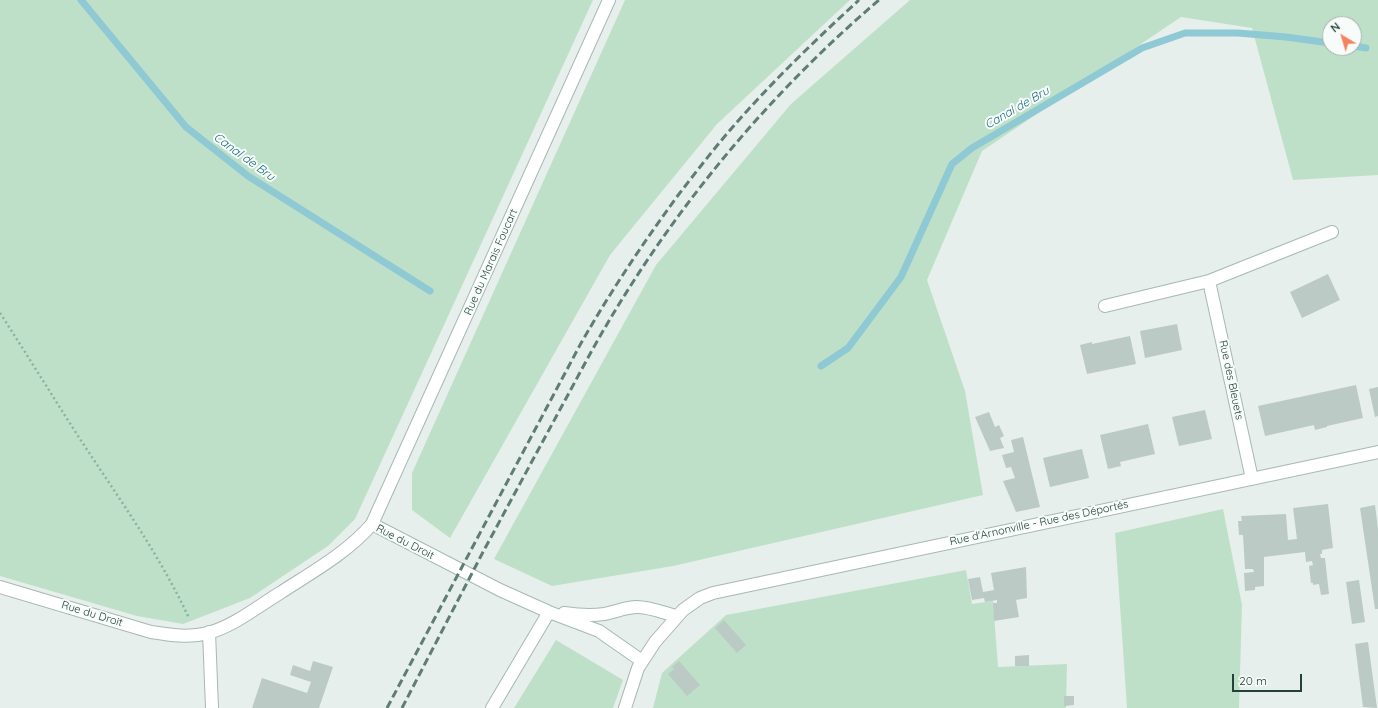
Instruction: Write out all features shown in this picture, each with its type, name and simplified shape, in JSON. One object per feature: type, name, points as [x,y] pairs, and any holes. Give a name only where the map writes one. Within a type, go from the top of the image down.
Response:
[{"type":"street","name":"Rue du Marais Foucart","points":[[372,524],[609,0]]},
{"type":"street","points":[[1104,306],[1209,281],[1332,232]]},
{"type":"street","name":"Rue des Bleuets","points":[[1209,281],[1252,479]]},
{"type":"street","name":"Rue d'Arnonville - Rue des Déportés","points":[[625,708],[634,677],[642,661],[676,616],[700,598],[724,589],[1378,452]]},
{"type":"street","name":"Rue du Droit","points":[[0,586],[151,632],[176,636],[203,634],[235,621],[342,552],[363,535],[372,524],[500,590],[599,632],[642,661]]},
{"type":"street","name":"Rue du Droit","points":[[549,612],[593,615],[604,614],[630,607],[638,607],[676,616]]},
{"type":"street","points":[[492,708],[549,612]]},
{"type":"street","points":[[203,634],[212,708]]},
{"type":"path","points":[[0,313],[81,440],[148,541],[179,596],[203,634]]},
{"type":"green space","points":[[0,0],[593,0],[355,519],[328,546],[250,598],[183,624],[137,616],[0,576]]},
{"type":"green space","points":[[625,0],[850,0],[717,124],[610,255],[450,538],[412,510],[412,473]]},
{"type":"green space","points":[[910,0],[1378,0],[1378,175],[1293,180],[1252,28],[1181,17],[982,151],[927,280],[965,391],[983,495],[673,566],[552,586],[494,559],[656,265],[791,104]]},
{"type":"green space","points":[[1223,509],[1242,605],[1239,708],[1127,708],[1115,533]]},
{"type":"green space","points":[[966,570],[972,604],[993,601],[998,667],[1067,664],[1066,708],[653,708],[662,673],[726,615]]},
{"type":"green space","points":[[556,640],[623,680],[613,708],[514,708]]},
{"type":"building","points":[[1328,274],[1340,300],[1302,318],[1290,292]]},
{"type":"building","points":[[1177,324],[1182,350],[1145,358],[1140,331]]},
{"type":"building","points":[[1130,336],[1136,364],[1087,374],[1080,345]]},
{"type":"building","points":[[1356,385],[1363,418],[1315,430],[1314,425],[1265,436],[1258,406]]},
{"type":"building","points":[[1378,387],[1378,416],[1375,417],[1369,389]]},
{"type":"building","points":[[1205,410],[1212,439],[1179,446],[1172,417]]},
{"type":"building","points":[[989,412],[995,427],[999,425],[1004,436],[1000,438],[1004,448],[990,451],[975,417]]},
{"type":"building","points":[[1148,424],[1155,454],[1120,462],[1121,466],[1108,469],[1100,435]]},
{"type":"building","points":[[1023,437],[1040,507],[1016,512],[1003,481],[1015,478],[1011,467],[1006,468],[1002,455],[1014,452],[1011,440]]},
{"type":"building","points":[[1082,449],[1089,478],[1050,487],[1043,458]]},
{"type":"building","points":[[1328,504],[1333,548],[1322,550],[1322,554],[1320,554],[1321,558],[1325,558],[1329,594],[1321,595],[1319,584],[1313,585],[1313,583],[1311,583],[1309,566],[1313,565],[1312,561],[1306,562],[1305,552],[1264,557],[1264,586],[1255,587],[1255,590],[1245,591],[1244,573],[1254,572],[1253,569],[1245,569],[1243,535],[1239,535],[1238,521],[1242,521],[1241,516],[1286,514],[1288,540],[1297,539],[1293,508]]},
{"type":"building","points":[[1375,505],[1378,529],[1378,609],[1375,609],[1360,508]]},
{"type":"building","points":[[1026,567],[1027,598],[1016,600],[1019,617],[994,621],[993,603],[997,603],[997,600],[985,602],[984,598],[972,600],[968,579],[980,577],[983,592],[994,590],[991,573]]},
{"type":"building","points":[[1359,580],[1365,622],[1352,624],[1346,582]]},
{"type":"building","points":[[724,620],[746,645],[737,653],[715,628]]},
{"type":"building","points":[[1368,642],[1377,708],[1363,707],[1355,644]]},
{"type":"building","points":[[1029,655],[1029,666],[1015,666],[1015,656]]},
{"type":"building","points":[[313,661],[333,667],[319,708],[252,708],[262,678],[307,693],[311,682],[290,675],[293,665],[310,671]]},
{"type":"building","points":[[679,661],[700,685],[687,696],[668,674],[674,669],[672,667]]},
{"type":"building","points":[[1064,696],[1074,696],[1074,705],[1064,706]]},
{"type":"waterway","name":"Canal de Bru","points":[[81,0],[186,127],[248,176],[430,291]]},
{"type":"waterway","name":"Canal de Bru","points":[[821,366],[848,348],[901,277],[952,164],[972,148],[1142,48],[1185,33],[1238,33],[1322,42]]},
{"type":"waterway","name":"Canal de Bru","points":[[1362,47],[1366,48]]},
{"type":"railway","points":[[387,708],[580,345],[602,307],[638,252],[676,198],[738,121],[788,68],[859,0]]},
{"type":"railway","points":[[402,708],[483,552],[590,354],[619,304],[650,256],[683,209],[756,120],[795,78],[836,38],[879,0]]}]
